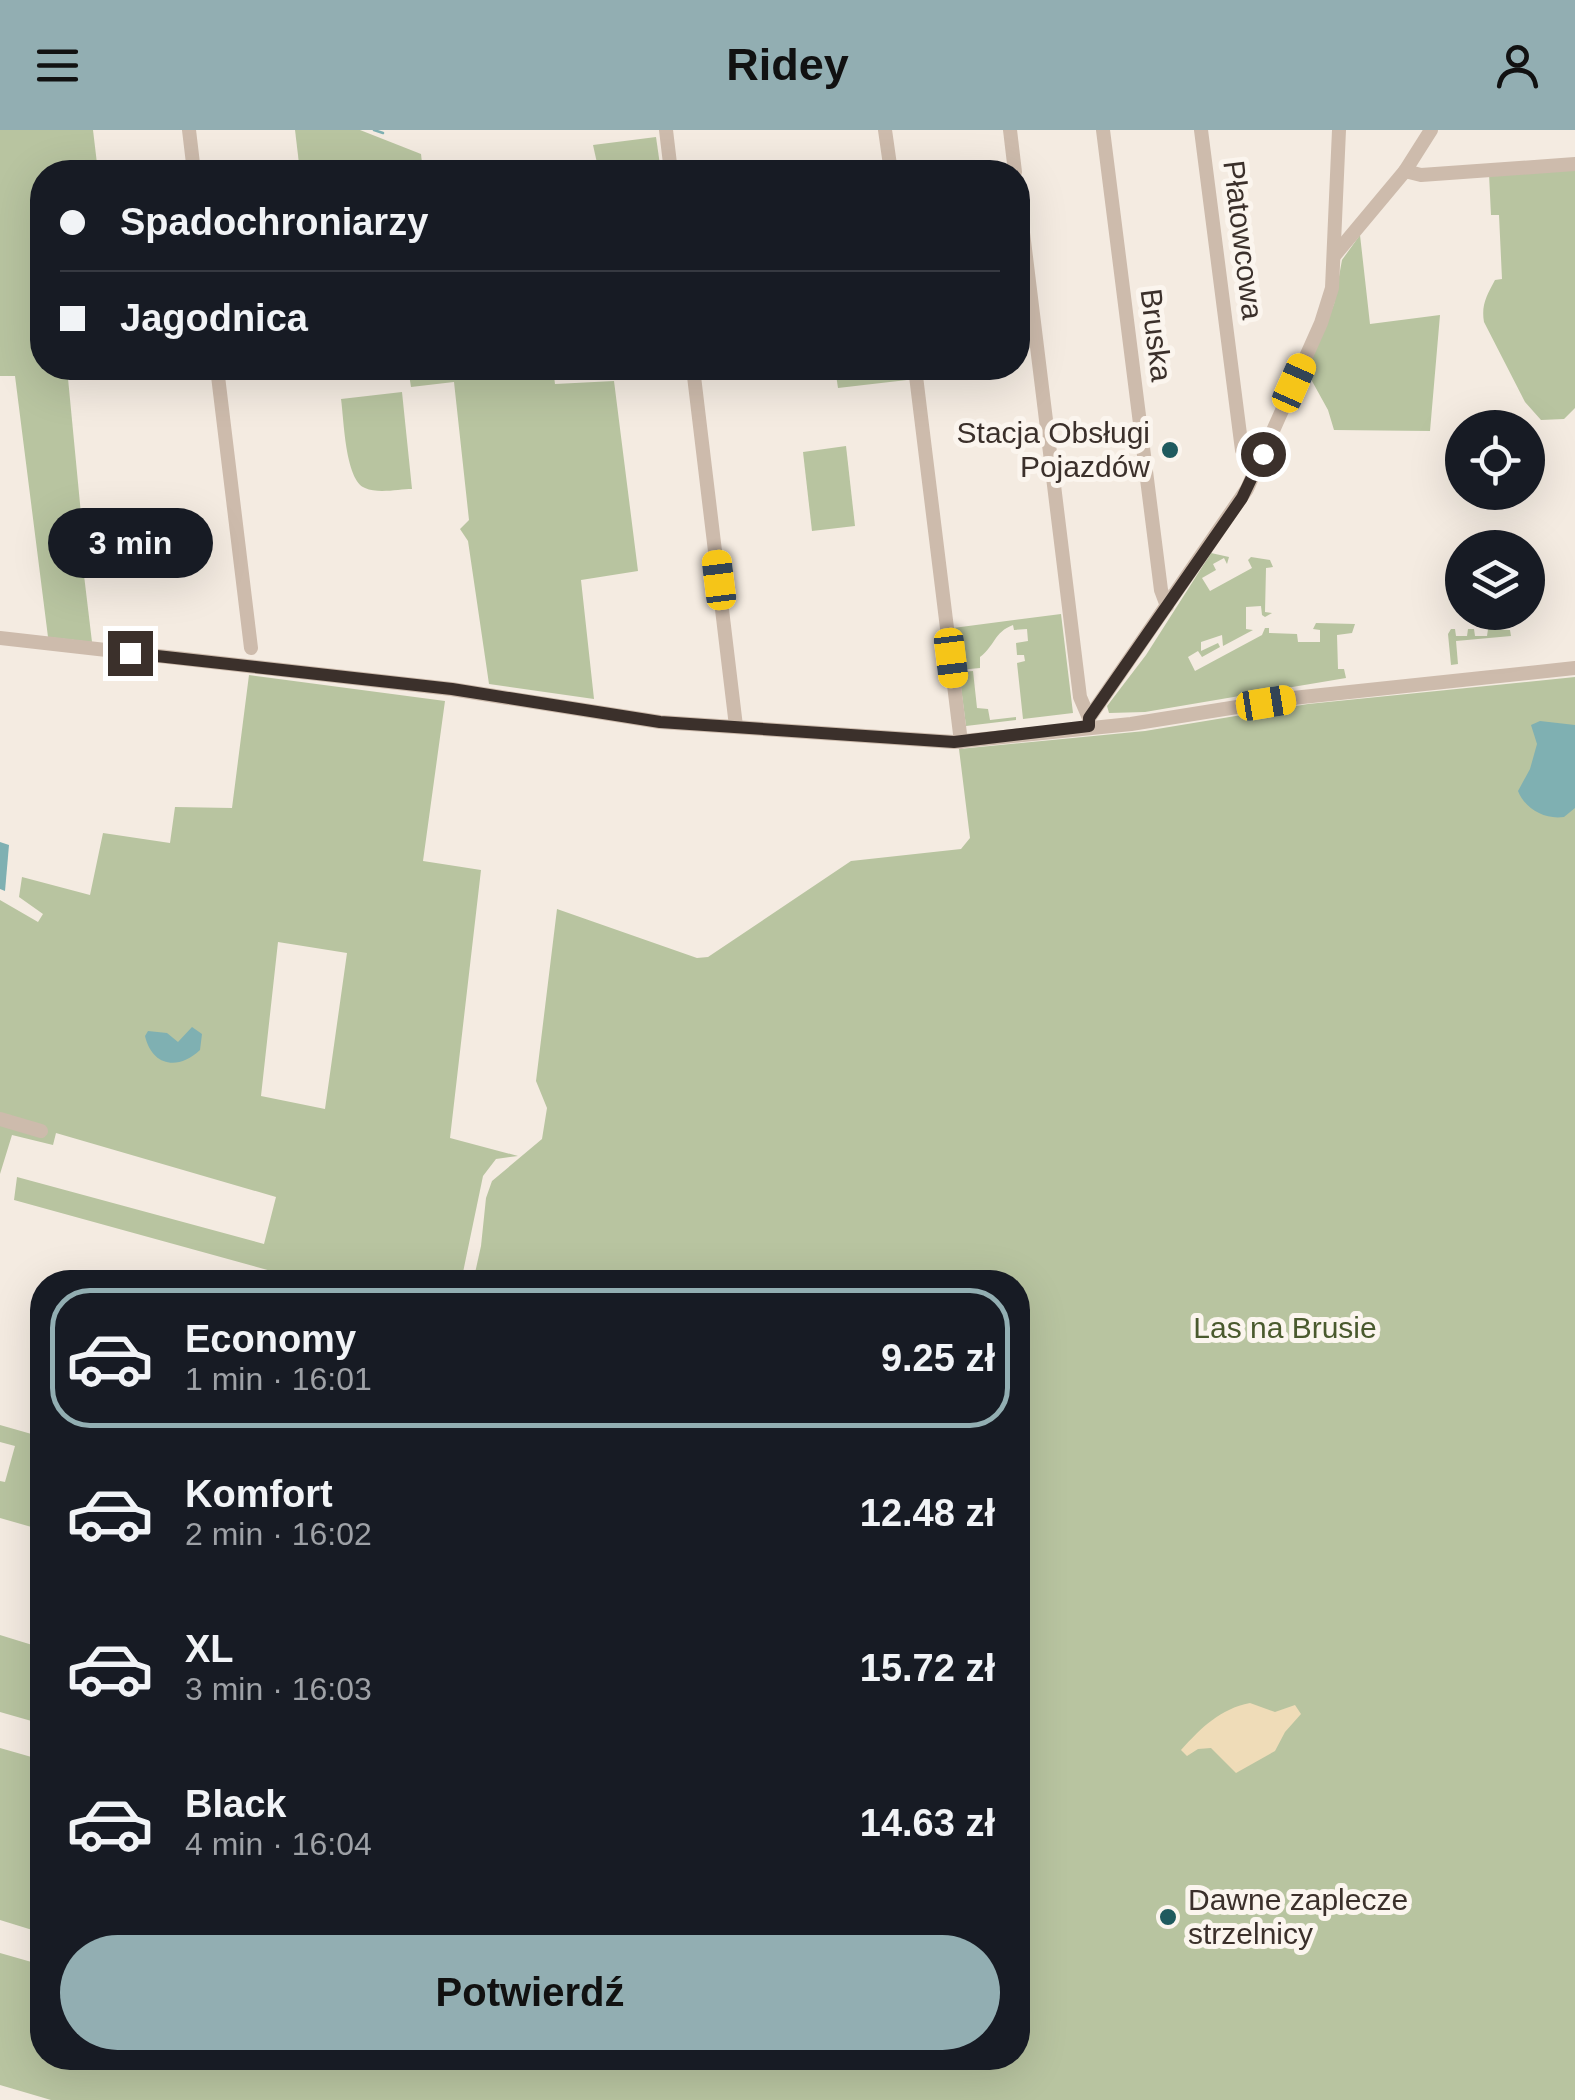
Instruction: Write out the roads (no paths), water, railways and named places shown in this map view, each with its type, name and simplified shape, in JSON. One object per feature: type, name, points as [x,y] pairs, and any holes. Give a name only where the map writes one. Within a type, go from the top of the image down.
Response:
[{"type":"street","points":[[188,130],[192,160]]},
{"type":"street","points":[[666,130],[670,160]]},
{"type":"street","points":[[885,130],[889,160]]},
{"type":"street","points":[[1010,130],[1014,160]]},
{"type":"street","name":"Bruska","points":[[1103,130],[1161,590],[1167,606]]},
{"type":"street","name":"Płatowcowa","points":[[1201,130],[1242,450],[1254,472]]},
{"type":"street","points":[[1089,722],[1242,498],[1326,310],[1334,257],[1339,130]]},
{"type":"street","points":[[1334,257],[1405,170],[1431,130]]},
{"type":"street","points":[[1405,170],[1421,175],[1575,164]]},
{"type":"street","points":[[1030,290],[1080,696],[1089,722]]},
{"type":"street","points":[[219,380],[252,648]]},
{"type":"street","points":[[694,380],[736,726]]},
{"type":"street","points":[[917,380],[962,742]]},
{"type":"street","points":[[0,638],[452,689],[636,720],[962,742],[1089,722],[1150,721],[1293,698],[1575,668]]},
{"type":"street","points":[[0,1119],[41,1131]]},
{"type":"water","points":[[1540,721],[1575,725],[1575,808],[1564,817],[1536,812],[1518,791],[1537,744],[1531,725]]},
{"type":"water","points":[[0,842],[9,845],[5,891],[0,889]]},
{"type":"water","points":[[192,1027],[202,1034],[200,1050],[183,1061],[160,1059],[148,1046],[148,1031],[167,1033],[178,1042]]},
{"type":"waterway","points":[[374,130],[383,133]]},
{"type":"place","name":"Stacja Obsługi Pojazdów","points":[[1170,450]]},
{"type":"place","name":"Dawne zaplecze strzelnicy","points":[[1168,1917]]},
{"type":"park label","name":"Las na Brusie","points":[[1285,1328]]}]
